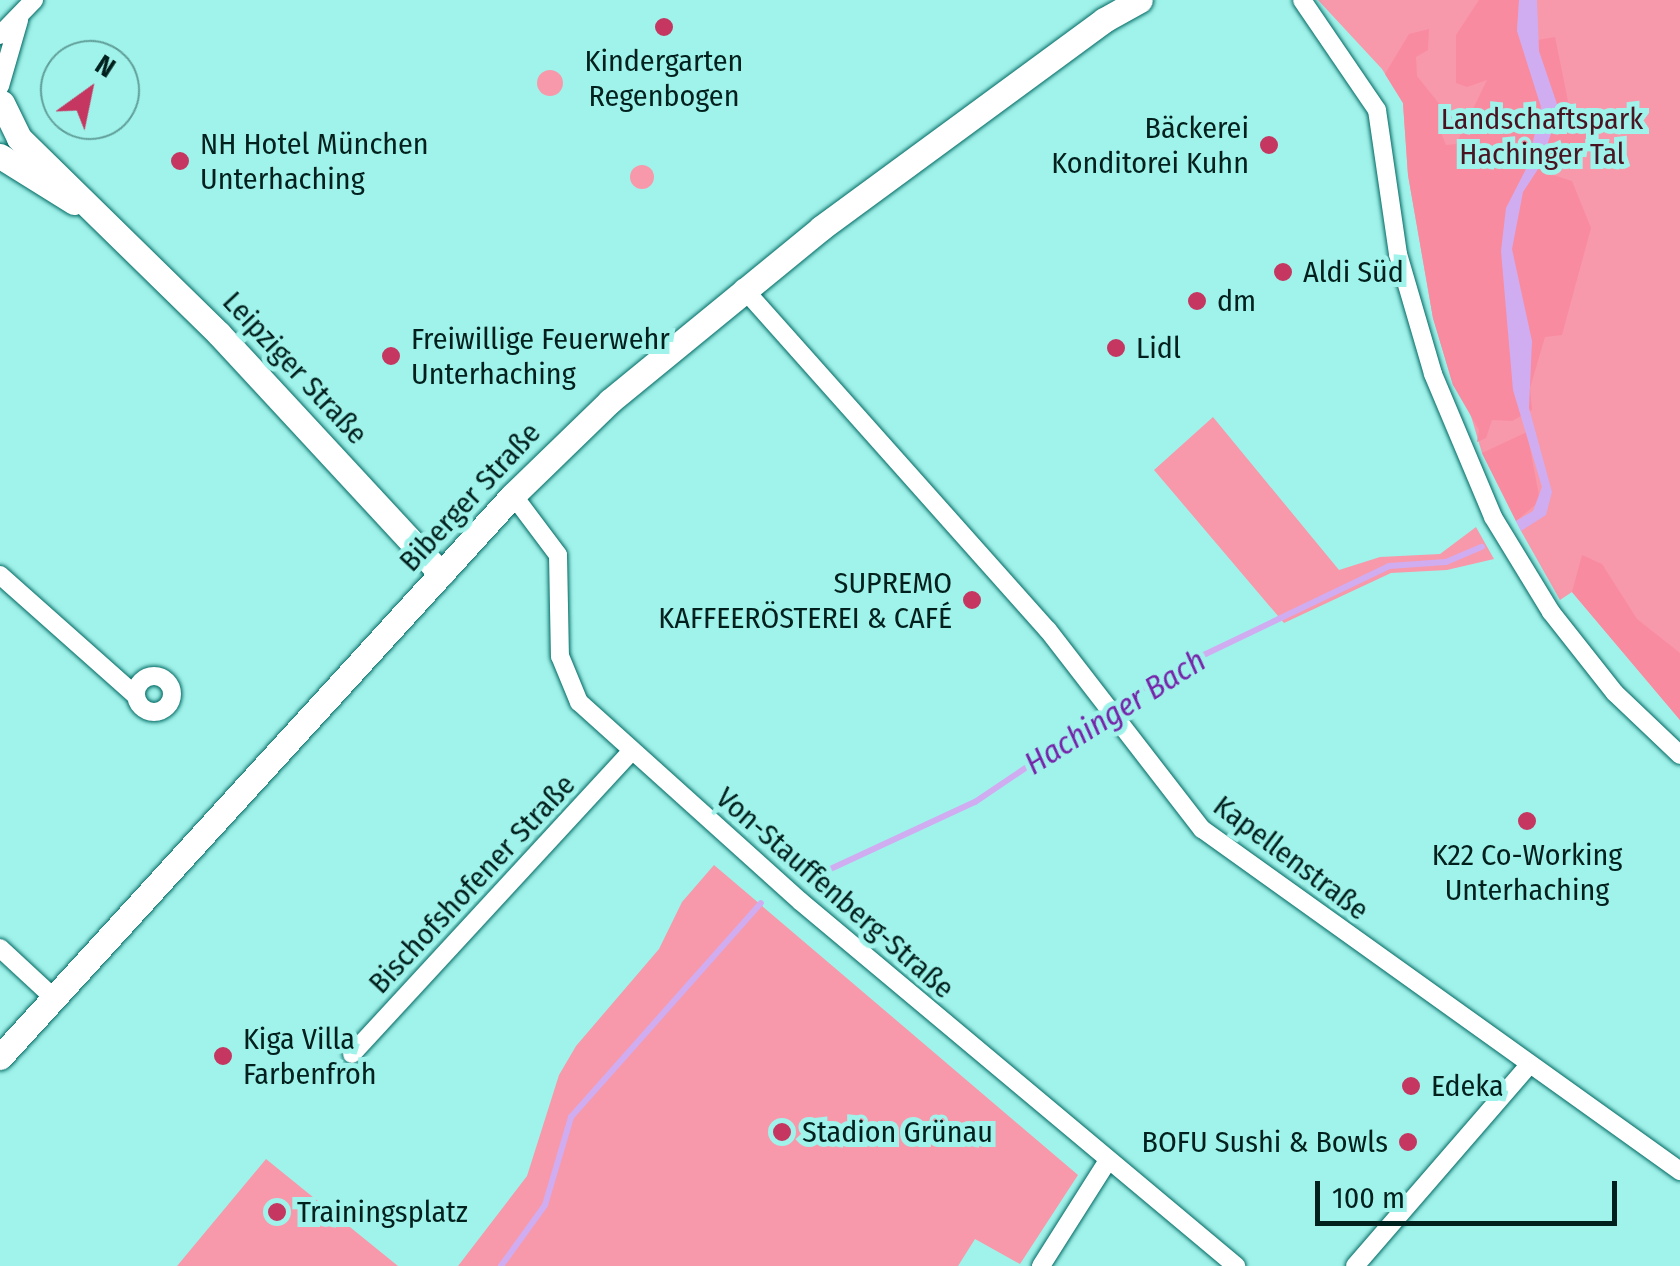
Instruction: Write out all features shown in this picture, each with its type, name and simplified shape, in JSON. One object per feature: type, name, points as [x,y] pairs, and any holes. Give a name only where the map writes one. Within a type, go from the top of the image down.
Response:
[{"type":"main road","name":"Biberger Straße","points":[[1104,20],[1124,0]]},
{"type":"main road","name":"Biberger Straße","points":[[0,1057],[513,495],[610,401],[743,288],[1104,20],[1140,0]]},
{"type":"main road","name":"Leipziger Straße","points":[[0,101],[19,138],[219,334],[441,574]]},
{"type":"main road","name":"Leipziger Straße","points":[[0,156],[96,213]]},
{"type":"street","points":[[0,35],[19,20],[34,0]]},
{"type":"street","points":[[1290,0],[1315,18]]},
{"type":"street","points":[[1302,0],[1377,110],[1398,254],[1433,374],[1492,517],[1551,612],[1615,693],[1680,755]]},
{"type":"street","points":[[0,101],[19,20]]},
{"type":"street","name":"Kapellenstraße","points":[[743,288],[1112,711],[1202,830],[1680,1171]]},
{"type":"street","name":"Von-Stauffenberg-Straße","points":[[513,495],[558,555],[557,636],[566,683],[632,752],[1107,1162],[1236,1266]]},
{"type":"street","points":[[0,575],[135,694]]},
{"type":"street","name":"Bischofshofener Straße","points":[[352,1054],[632,752]]},
{"type":"street","points":[[0,948],[54,999]]},
{"type":"street","points":[[1355,1266],[1530,1064]]},
{"type":"street","points":[[1041,1266],[1107,1162]]},
{"type":"green space","name":"Landschaftspark Hachinger Tal","points":[[1318,0],[1680,0],[1680,720],[1572,592],[1560,600],[1521,531],[1482,453],[1465,396],[1453,385],[1433,318],[1408,175],[1403,103],[1382,69]]},
{"type":"green space","points":[[1479,0],[1519,0],[1517,31],[1532,41],[1555,37],[1569,106],[1542,107],[1541,113],[1579,113],[1592,120],[1595,131],[1572,165],[1555,160],[1550,174],[1572,181],[1591,228],[1562,335],[1545,337],[1530,388],[1532,410],[1512,421],[1492,420],[1486,438],[1477,442],[1479,430],[1453,385],[1433,318],[1408,175],[1403,103],[1385,74],[1409,34],[1429,29],[1428,50],[1416,57],[1417,76],[1441,106],[1438,125],[1446,145],[1456,144],[1487,80],[1467,87],[1456,83],[1456,35]]},
{"type":"green space","points":[[550,70],[559,74],[563,83],[559,92],[550,96],[541,92],[537,83],[541,74]]},
{"type":"green space","points":[[642,165],[654,177],[642,189],[630,177]]},
{"type":"green space","points":[[1213,417],[1339,570],[1380,557],[1440,554],[1476,527],[1494,559],[1447,570],[1391,573],[1284,623],[1154,470]]},
{"type":"green space","points":[[1527,432],[1540,501],[1516,521],[1482,453]]},
{"type":"green space","points":[[1582,555],[1602,564],[1637,619],[1680,653],[1680,720],[1572,592]]},
{"type":"green space","points":[[714,865],[1078,1175],[1020,1264],[975,1239],[958,1266],[458,1266],[527,1176],[559,1075],[576,1046],[659,949],[682,902]]},
{"type":"green space","name":"Trainingsplatz","points":[[266,1159],[398,1266],[177,1266]]},
{"type":"shaded area","points":[[1519,0],[1537,0],[1539,51],[1559,110],[1540,166],[1523,192],[1512,249],[1532,341],[1529,408],[1552,492],[1546,515],[1521,531],[1516,521],[1533,511],[1542,487],[1513,390],[1501,251],[1506,208],[1527,167],[1541,107],[1517,31]]},
{"type":"waterway","name":"Hachinger Bach","points":[[811,878],[975,802],[1166,673],[1389,566],[1446,562],[1482,547]]},
{"type":"waterway","name":"Hachinger Bach","points":[[501,1266],[545,1205],[571,1117],[761,903]]},
{"type":"place","name":"Kindergarten Regenbogen","points":[[664,27]]},
{"type":"place","name":"Bäckerei Konditorei Kuhn","points":[[1269,145]]},
{"type":"place","name":"NH Hotel München Unterhaching","points":[[180,161]]},
{"type":"place","name":"Aldi Süd","points":[[1283,272]]},
{"type":"place","name":"dm","points":[[1197,301]]},
{"type":"place","name":"Lidl","points":[[1116,348]]},
{"type":"place","name":"Freiwillige Feuerwehr Unterhaching","points":[[391,356]]},
{"type":"place","name":"SUPREMO KAFFEERÖSTEREI & CAFÉ","points":[[972,600]]},
{"type":"place","name":"K22 Co-Working Unterhaching","points":[[1527,821]]},
{"type":"place","name":"Kiga Villa Farbenfroh","points":[[223,1056]]},
{"type":"place","name":"Edeka","points":[[1411,1086]]},
{"type":"place","name":"Stadion Grünau","points":[[782,1132]]},
{"type":"place","name":"BOFU Sushi & Bowls","points":[[1408,1142]]},
{"type":"place","name":"Trainingsplatz","points":[[277,1212]]}]
